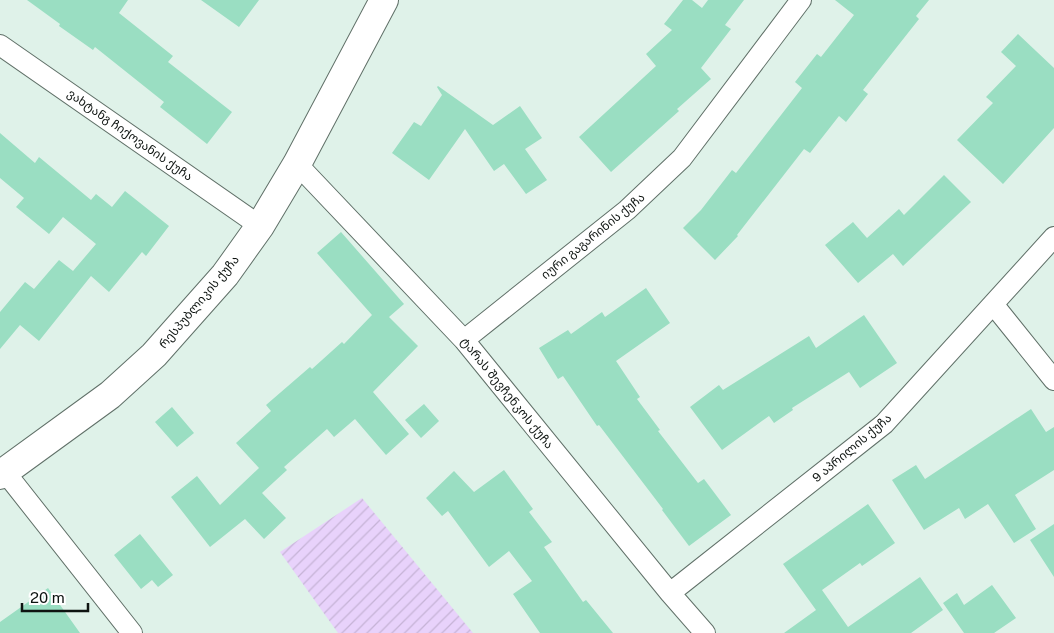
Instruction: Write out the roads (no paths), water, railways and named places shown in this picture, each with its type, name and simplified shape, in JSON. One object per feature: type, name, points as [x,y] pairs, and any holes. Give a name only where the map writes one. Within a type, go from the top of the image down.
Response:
[{"type":"main road","name":"რესპუბლიკის ქუჩა","points":[[2,473],[110,395],[154,355],[225,275],[260,226],[297,164],[384,0]]},
{"type":"street","name":"იური გაგარინის ქუჩა","points":[[464,340],[627,210],[682,158],[801,0]]},
{"type":"street","name":"ვახტანგ ჩიქოვანის ქუჩა","points":[[0,45],[260,226]]},
{"type":"street","name":"ტარას შევჩენკოს ქუჩა","points":[[297,164],[464,340],[670,593],[705,633]]},
{"type":"street","name":"9 აპრილის ქუჩა","points":[[670,593],[884,424],[1054,237]]},
{"type":"street","points":[[993,304],[1054,380]]},
{"type":"street","points":[[2,473],[132,633]]}]
